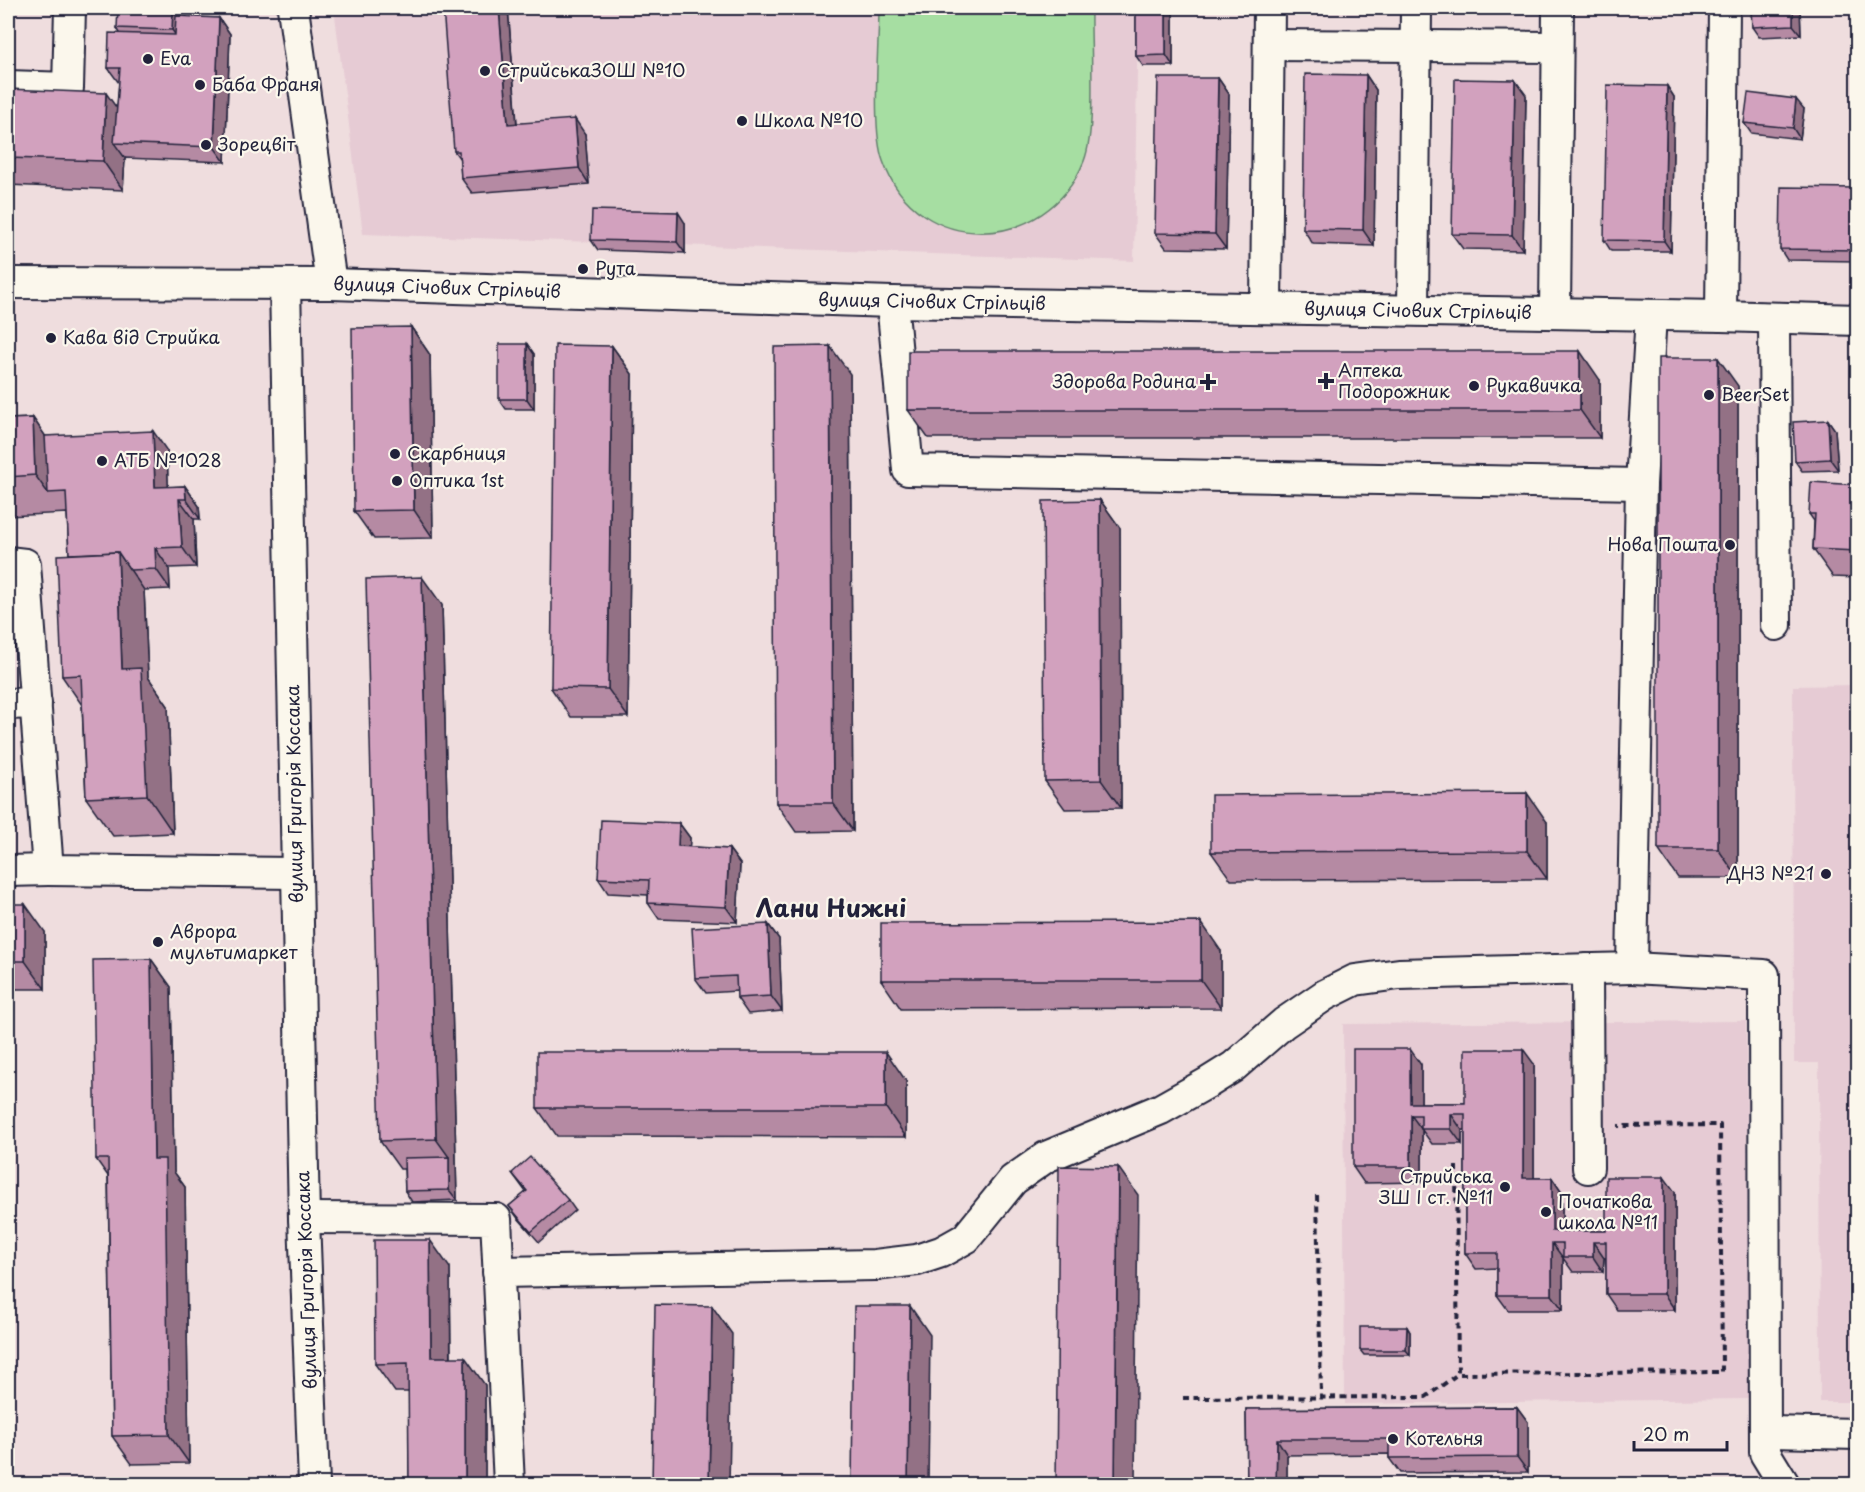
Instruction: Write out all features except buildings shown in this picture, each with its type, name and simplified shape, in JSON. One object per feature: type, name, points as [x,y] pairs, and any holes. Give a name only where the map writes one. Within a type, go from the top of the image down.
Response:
[{"type":"street","points":[[8,86],[68,88],[70,8]]},
{"type":"street","points":[[293,8],[331,284]]},
{"type":"street","points":[[1266,308],[1269,8]]},
{"type":"street","points":[[1413,310],[1416,8]]},
{"type":"street","points":[[1555,313],[1558,8]]},
{"type":"street","points":[[1721,316],[1724,8]]},
{"type":"street","points":[[1269,45],[1557,47]]},
{"type":"street","name":"вулиця Січових Стрільців","points":[[8,282],[331,284],[892,302],[1857,320]]},
{"type":"street","name":"вулиця Григорія Коссака","points":[[285,284],[304,1218],[314,1485]]},
{"type":"street","points":[[892,302],[908,470],[1641,484]]},
{"type":"street","points":[[1632,968],[1641,484],[1651,315]]},
{"type":"street","points":[[1774,318],[1776,625]]},
{"type":"street","points":[[8,562],[25,564],[22,703],[48,870]]},
{"type":"street","points":[[8,871],[297,873]]},
{"type":"street","points":[[498,1272],[875,1264],[917,1260],[941,1252],[966,1238],[1013,1180],[1046,1157],[1161,1109],[1209,1082],[1233,1067],[1284,1023],[1325,995],[1355,980],[1399,974],[1632,968],[1764,975],[1766,1453],[1784,1485]]},
{"type":"street","points":[[1587,969],[1588,1168]]},
{"type":"street","points":[[304,1218],[496,1219],[509,1485]]},
{"type":"street","points":[[1766,1432],[1857,1434]]},
{"type":"path","points":[[1183,1398],[1426,1396],[1458,1374],[1722,1372],[1720,1125],[1587,1126]]},
{"type":"path","points":[[1456,1166],[1458,1374]]},
{"type":"path","points":[[1317,1195],[1321,1397]]},
{"type":"shaded area","name":"Школа №10","points":[[334,8],[1138,8],[1134,261],[363,234]]},
{"type":"shaded area","name":"ДНЗ №21","points":[[1857,685],[1857,1402],[1820,1402],[1819,1063],[1794,1063],[1793,686]]},
{"type":"shaded area","name":"Початкова школа №11","points":[[1746,1021],[1749,1399],[1345,1404],[1343,1024]]},
{"type":"green space","points":[[879,8],[1091,8],[1092,108],[1088,147],[1084,161],[1066,192],[1042,214],[1013,227],[982,232],[952,228],[924,215],[900,193],[883,161],[879,147],[876,86]]},
{"type":"place","name":"Eva","points":[[148,59]]},
{"type":"place","name":"СтрийськаЗОШ №10","points":[[485,71]]},
{"type":"place","name":"Баба Франя","points":[[200,85]]},
{"type":"place","name":"Школа №10","points":[[742,121]]},
{"type":"place","name":"Зорецвіт","points":[[206,145]]},
{"type":"place","name":"Рута","points":[[583,269]]},
{"type":"place","name":"Кава від Стрийка","points":[[51,338]]},
{"type":"place","name":"Аптека Подорожник","points":[[1326,381]]},
{"type":"place","name":"Здорова Родина","points":[[1208,382]]},
{"type":"place","name":"Рукавичка","points":[[1474,386]]},
{"type":"place","name":"BeerSet","points":[[1709,395]]},
{"type":"place","name":"Скарбниця","points":[[395,454]]},
{"type":"place","name":"АТБ №1028","points":[[102,461]]},
{"type":"place","name":"Оптика 1st","points":[[397,481]]},
{"type":"place","name":"Нова Пошта","points":[[1730,545]]},
{"type":"place","name":"ДНЗ №21","points":[[1826,874]]},
{"type":"place","name":"Аврора мультимаркет","points":[[158,942]]},
{"type":"place","name":"Стрийська ЗШ I ст. №11","points":[[1505,1187]]},
{"type":"place","name":"Початкова школа №11","points":[[1546,1212]]},
{"type":"place","name":"Котельня","points":[[1393,1439]]},
{"type":"district","name":"Лани Нижні","points":[[831,909]]}]
